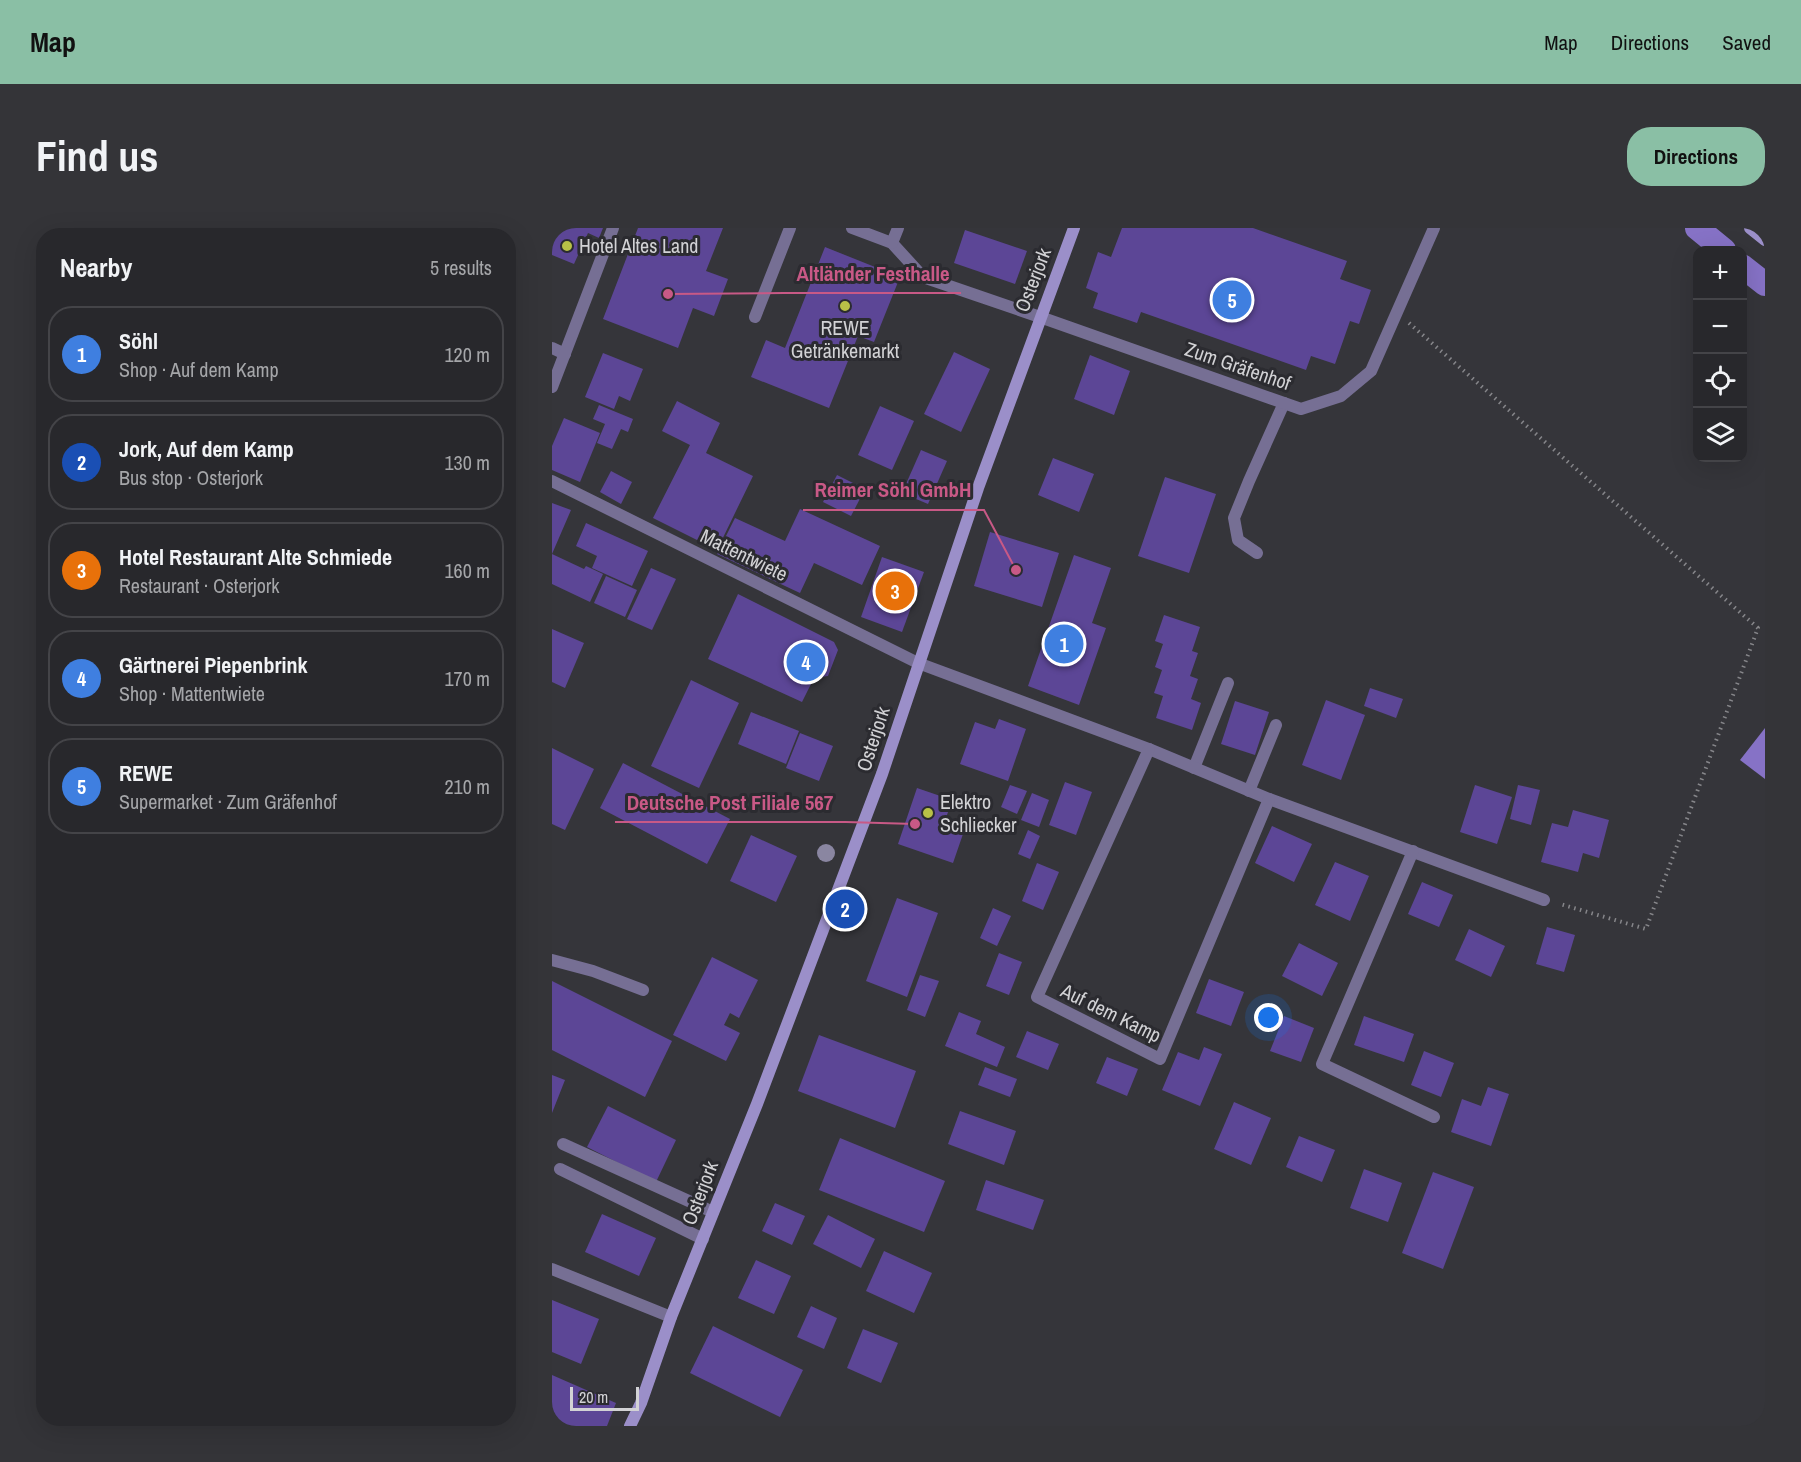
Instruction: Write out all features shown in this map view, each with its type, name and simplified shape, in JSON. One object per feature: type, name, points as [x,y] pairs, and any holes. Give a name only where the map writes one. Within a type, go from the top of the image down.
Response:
[{"type":"main road","name":"Osterjork","points":[[630,1426],[641,1403],[671,1317],[757,1104],[882,774],[978,488],[1074,228]]},
{"type":"main road","points":[[1750,228],[1765,240]]},
{"type":"street","points":[[552,387],[613,228]]},
{"type":"street","points":[[755,317],[790,228]]},
{"type":"street","points":[[852,228],[892,243],[898,228]]},
{"type":"street","name":"Zum Gräfenhof","points":[[892,243],[923,277],[1301,409],[1341,396],[1371,371],[1434,228]]},
{"type":"street","points":[[552,348],[565,354]]},
{"type":"street","points":[[1257,553],[1238,540],[1234,518],[1284,403]]},
{"type":"street","name":"Mattentwiete","points":[[552,481],[918,663]]},
{"type":"street","points":[[918,663],[1149,749],[1269,799],[1544,900]]},
{"type":"street","points":[[1194,768],[1228,683]]},
{"type":"street","points":[[1249,790],[1276,725]]},
{"type":"street","name":"Auf dem Kamp","points":[[1149,749],[1037,997],[1160,1059],[1269,799]]},
{"type":"street","points":[[1413,851],[1322,1064],[1434,1117]]},
{"type":"street","points":[[552,960],[593,971],[643,990]]},
{"type":"street","points":[[563,1144],[713,1212]]},
{"type":"street","points":[[560,1169],[703,1239]]},
{"type":"street","points":[[552,1269],[671,1317]]},
{"type":"path","points":[[1398,313],[1758,628],[1646,929],[1544,900]]},
{"type":"shaded area","points":[[1765,728],[1765,779],[1740,760]]},
{"type":"building","name":"Hotel Altes Land","points":[[552,228],[603,228],[599,238],[588,233],[574,264],[552,255]]},
{"type":"building","points":[[638,228],[723,228],[706,271],[728,279],[714,316],[693,308],[678,348],[603,319]]},
{"type":"building","points":[[1122,228],[1253,228],[1347,261],[1340,279],[1371,290],[1359,324],[1350,321],[1335,364],[1311,356],[1306,370],[1141,312],[1137,323],[1093,308],[1098,293],[1086,288],[1098,252],[1111,257]]},
{"type":"building","points":[[965,230],[1027,251],[1015,284],[954,263]]},
{"type":"building","name":"REWE Getränkemarkt","points":[[825,247],[900,277],[874,342],[858,336],[829,408],[751,377],[766,340],[785,348]]},
{"type":"building","points":[[954,352],[990,369],[961,432],[924,414]]},
{"type":"building","points":[[603,353],[643,369],[630,401],[619,396],[614,409],[585,397]]},
{"type":"building","points":[[1090,355],[1130,371],[1114,415],[1074,399]]},
{"type":"building","points":[[677,401],[720,423],[706,453],[753,476],[717,550],[653,518],[690,445],[662,431]]},
{"type":"building","points":[[599,405],[633,419],[628,432],[621,429],[612,449],[597,443],[605,424],[593,419]]},
{"type":"building","points":[[880,406],[914,421],[892,470],[858,455]]},
{"type":"building","points":[[564,418],[600,433],[580,482],[552,470],[552,446]]},
{"type":"building","points":[[921,450],[947,461],[928,504],[902,493]]},
{"type":"building","points":[[1053,458],[1094,474],[1079,512],[1038,495]]},
{"type":"building","points":[[611,471],[632,482],[621,504],[600,492]]},
{"type":"building","points":[[837,475],[865,489],[851,516],[823,502]]},
{"type":"building","points":[[1165,477],[1216,494],[1189,573],[1138,556]]},
{"type":"building","points":[[552,503],[571,510],[552,554]]},
{"type":"building","points":[[800,509],[880,546],[862,585],[814,563],[800,593],[717,554],[735,518],[785,541]]},
{"type":"building","points":[[586,523],[648,551],[632,586],[592,568],[597,556],[576,546]]},
{"type":"building","points":[[990,532],[1059,553],[1042,607],[974,586]]},
{"type":"building","points":[[552,554],[584,569],[586,566],[603,574],[590,602],[552,584]]},
{"type":"building","points":[[1074,555],[1111,568],[1092,623],[1106,628],[1079,705],[1028,686]]},
{"type":"building","points":[[882,557],[924,572],[902,632],[861,617]]},
{"type":"building","points":[[651,568],[676,579],[652,630],[627,619]]},
{"type":"building","points":[[606,576],[637,590],[625,617],[594,603]]},
{"type":"building","points":[[738,594],[834,642],[838,650],[828,676],[814,678],[802,702],[708,659]]},
{"type":"building","points":[[1164,615],[1200,627],[1192,651],[1198,653],[1190,676],[1198,679],[1191,699],[1201,703],[1192,730],[1156,718],[1163,696],[1154,693],[1162,670],[1155,667],[1163,644],[1155,641]]},
{"type":"building","points":[[552,629],[584,643],[565,688],[552,682]]},
{"type":"building","points":[[691,680],[739,703],[699,788],[651,766]]},
{"type":"building","points":[[1370,688],[1403,699],[1396,718],[1364,706]]},
{"type":"building","points":[[1326,700],[1365,715],[1341,780],[1302,765]]},
{"type":"building","points":[[1235,701],[1269,712],[1255,755],[1221,744]]},
{"type":"building","points":[[751,712],[799,731],[786,764],[738,744]]},
{"type":"building","points":[[999,719],[1026,729],[1008,781],[960,764],[975,722],[995,729]]},
{"type":"building","points":[[800,733],[833,746],[819,781],[786,768]]},
{"type":"building","points":[[552,748],[594,769],[565,830],[552,824]]},
{"type":"building","points":[[623,763],[730,819],[707,864],[600,808]]},
{"type":"building","points":[[1065,782],[1092,792],[1076,835],[1049,825]]},
{"type":"building","points":[[1010,785],[1027,791],[1017,814],[1001,807]]},
{"type":"building","points":[[1475,785],[1512,797],[1497,844],[1460,832]]},
{"type":"building","points":[[1518,785],[1540,790],[1531,825],[1510,819]]},
{"type":"building","name":"Elektro Schliecker","points":[[917,788],[952,800],[943,827],[963,834],[953,863],[898,844]]},
{"type":"building","points":[[1032,793],[1049,800],[1039,827],[1021,820]]},
{"type":"building","points":[[1573,810],[1609,820],[1599,858],[1583,853],[1578,872],[1541,862],[1552,823],[1568,827]]},
{"type":"building","points":[[1272,826],[1312,844],[1294,882],[1255,863]]},
{"type":"building","points":[[1028,830],[1040,836],[1030,859],[1018,854]]},
{"type":"building","points":[[751,835],[797,856],[776,902],[730,881]]},
{"type":"building","points":[[1335,862],[1369,876],[1350,921],[1315,905]]},
{"type":"building","points":[[1037,863],[1059,872],[1043,910],[1022,901]]},
{"type":"building","points":[[1422,882],[1453,895],[1439,927],[1408,914]]},
{"type":"building","points":[[897,898],[938,913],[907,997],[866,981]]},
{"type":"building","points":[[993,908],[1011,916],[997,946],[980,938]]},
{"type":"building","points":[[1547,927],[1575,935],[1564,972],[1536,964]]},
{"type":"building","points":[[1469,929],[1505,946],[1491,977],[1455,960]]},
{"type":"building","points":[[1299,943],[1338,963],[1322,996],[1282,976]]},
{"type":"building","points":[[999,953],[1022,962],[1009,995],[986,986]]},
{"type":"building","points":[[712,957],[758,980],[739,1018],[730,1013],[724,1025],[740,1033],[726,1061],[673,1035]]},
{"type":"building","points":[[920,975],[939,981],[925,1017],[907,1010]]},
{"type":"building","points":[[1209,979],[1244,992],[1231,1026],[1196,1013]]},
{"type":"building","points":[[552,981],[672,1041],[645,1097],[552,1050]]},
{"type":"building","points":[[959,1012],[981,1021],[976,1034],[1005,1047],[997,1067],[945,1046]]},
{"type":"building","points":[[1284,1016],[1314,1028],[1301,1062],[1270,1051]]},
{"type":"building","points":[[1364,1016],[1414,1034],[1404,1062],[1354,1045]]},
{"type":"building","points":[[1027,1031],[1059,1044],[1048,1070],[1016,1057]]},
{"type":"building","points":[[819,1035],[916,1071],[895,1128],[798,1091]]},
{"type":"building","points":[[1204,1047],[1222,1054],[1200,1106],[1162,1090],[1178,1052],[1199,1060]]},
{"type":"building","points":[[1424,1051],[1454,1063],[1441,1097],[1411,1085]]},
{"type":"building","points":[[1107,1057],[1138,1069],[1127,1096],[1096,1083]]},
{"type":"building","points":[[985,1067],[1017,1079],[1010,1097],[978,1085]]},
{"type":"building","points":[[552,1075],[565,1080],[552,1113]]},
{"type":"building","points":[[1488,1087],[1509,1094],[1491,1146],[1451,1132],[1462,1099],[1481,1106]]},
{"type":"building","points":[[1234,1102],[1271,1118],[1251,1165],[1214,1149]]},
{"type":"building","points":[[608,1106],[676,1140],[656,1182],[587,1147]]},
{"type":"building","points":[[960,1111],[1016,1131],[1004,1165],[948,1144]]},
{"type":"building","points":[[1299,1136],[1335,1150],[1322,1182],[1286,1167]]},
{"type":"building","points":[[840,1138],[945,1181],[924,1232],[819,1190]]},
{"type":"building","points":[[1364,1169],[1402,1183],[1388,1222],[1350,1208]]},
{"type":"building","points":[[1433,1172],[1474,1187],[1443,1269],[1402,1253]]},
{"type":"building","points":[[986,1180],[1044,1200],[1033,1230],[976,1210]]},
{"type":"building","points":[[775,1203],[805,1216],[792,1245],[762,1231]]},
{"type":"building","points":[[602,1214],[656,1238],[639,1276],[585,1252]]},
{"type":"building","points":[[828,1215],[875,1239],[861,1268],[813,1244]]},
{"type":"building","points":[[884,1251],[932,1273],[914,1313],[866,1291]]},
{"type":"building","points":[[756,1260],[791,1276],[774,1314],[738,1298]]},
{"type":"building","points":[[552,1300],[599,1319],[581,1364],[552,1352]]},
{"type":"building","points":[[811,1306],[837,1318],[824,1349],[797,1337]]},
{"type":"building","points":[[713,1326],[803,1370],[780,1417],[690,1373]]},
{"type":"building","points":[[863,1329],[898,1343],[881,1383],[847,1368]]},
{"type":"building","points":[[552,1375],[616,1403],[607,1426],[552,1426]]},
{"type":"waterway","points":[[1697,228],[1719,246]]},
{"type":"waterway","points":[[1747,270],[1765,284]]},
{"type":"place","name":"Hotel Altes Land","points":[[567,246]]},
{"type":"place","name":"Altländer Festhalle","points":[[668,294]]},
{"type":"place","name":"REWE","points":[[1232,300]]},
{"type":"place","name":"REWE Getränkemarkt","points":[[845,306]]},
{"type":"place","name":"Reimer Söhl GmbH","points":[[1016,570]]},
{"type":"place","name":"Hotel Restaurant Alte Schmiede","points":[[895,591]]},
{"type":"place","name":"Söhl","points":[[1064,644]]},
{"type":"place","name":"Gärtnerei Piepenbrink","points":[[806,662]]},
{"type":"place","name":"Elektro Schliecker","points":[[928,813]]},
{"type":"place","name":"Deutsche Post Filiale 567","points":[[915,824]]},
{"type":"place","name":"Jork, Auf dem Kamp","points":[[845,909]]}]
